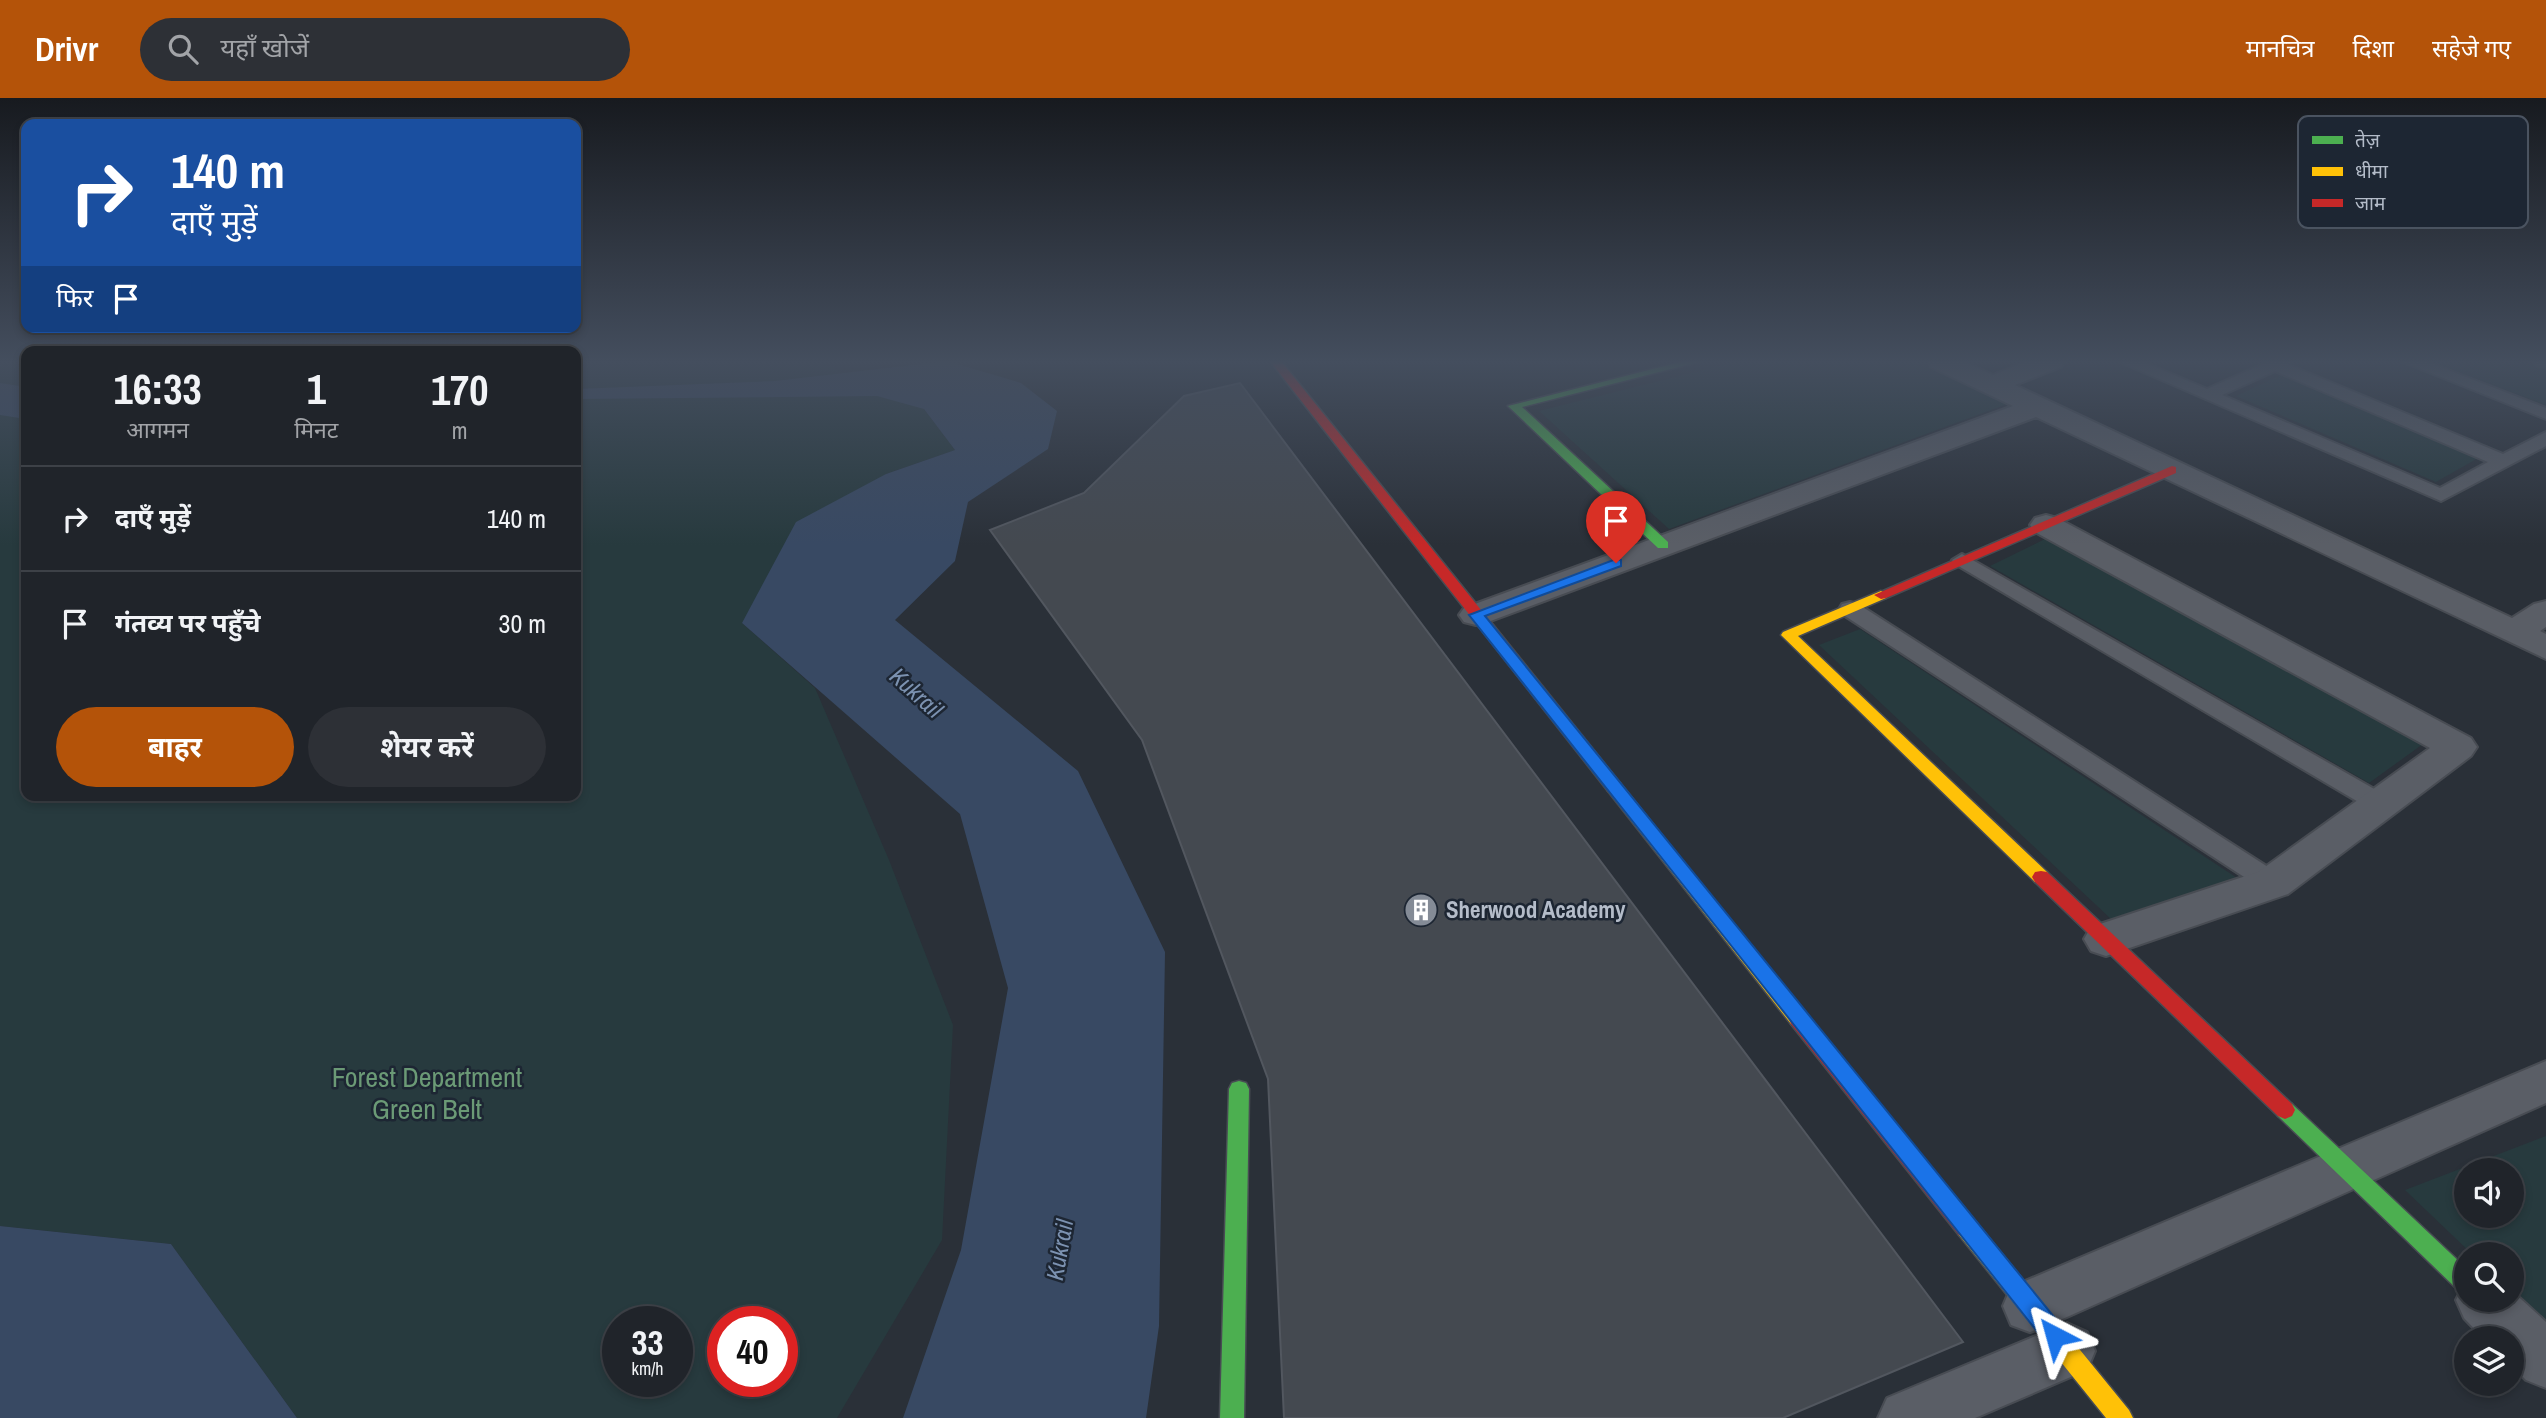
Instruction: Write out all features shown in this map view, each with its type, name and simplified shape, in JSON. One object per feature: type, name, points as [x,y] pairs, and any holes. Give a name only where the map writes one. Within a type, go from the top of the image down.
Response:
[{"type":"street","points":[[1324,423],[2121,1418]]},
{"type":"street","points":[[1532,423],[1663,545]]},
{"type":"street","points":[[1476,615],[1996,423]]},
{"type":"street","points":[[2071,423],[2546,648]]},
{"type":"street","points":[[2172,470],[1788,635],[2454,1272]]},
{"type":"street","points":[[2046,525],[2458,747],[2273,883],[2106,939]]},
{"type":"street","points":[[2514,633],[2546,611]]},
{"type":"street","points":[[2030,1306],[2545,1084]]},
{"type":"street","points":[[1232,1418],[1239,1089]]},
{"type":"street","points":[[2496,1312],[2546,1360]]},
{"type":"street","points":[[1907,1418],[2067,1352]]},
{"type":"lane","points":[[2272,423],[2441,495],[2546,438]]},
{"type":"lane","points":[[2415,423],[2503,461]]},
{"type":"lane","points":[[1962,561],[2381,804]]},
{"type":"lane","points":[[1850,609],[2273,883]]},
{"type":"green space","name":"Forest Department Green Belt","points":[[0,423],[21,423],[21,801],[581,801],[581,423],[934,423],[955,450],[886,474],[742,623],[815,688],[889,860],[953,1025],[942,1240],[837,1418],[297,1418],[171,1244],[0,1226]]},
{"type":"green space","points":[[1552,423],[1957,423],[1669,529]]},
{"type":"green space","points":[[2298,423],[2397,423],[2480,457],[2436,482]]},
{"type":"green space","points":[[2045,539],[2423,744],[2369,783],[1990,566]]},
{"type":"green space","points":[[1860,629],[2237,878],[2111,919],[1819,645]]},
{"type":"green space","points":[[2546,1136],[2546,1324],[2524,1303],[2524,1242],[2459,1242],[2405,1190],[2454,1171],[2454,1228],[2524,1228],[2524,1158],[2489,1158]]},
{"type":"water","name":"Kukrail","points":[[934,423],[1054,423],[1048,449],[968,502],[955,561],[895,620],[1078,771],[1165,952],[1159,1326],[1146,1418],[903,1418],[961,1250],[1008,988],[960,814],[742,623],[796,522],[886,474],[955,450]]},
{"type":"water","points":[[0,1226],[171,1244],[297,1418],[0,1418]]},
{"type":"building","name":"Sherwood Academy","points":[[1157,423],[1270,423],[1963,1342],[1783,1418],[1284,1418],[1268,1079],[1142,740],[990,530],[1084,493]]},
{"type":"traffic: fast","points":[[1532,423],[1663,545]]},
{"type":"traffic: fast","points":[[1232,1418],[1239,1089]]},
{"type":"traffic: fast","points":[[2285,1110],[2454,1272]]},
{"type":"traffic: slow","points":[[1881,595],[1788,635],[2041,877]]},
{"type":"traffic: slow","points":[[1614,787],[1798,1019]]},
{"type":"traffic: slow","points":[[1967,1228],[2121,1418]]},
{"type":"traffic: jam","points":[[1324,423],[1614,787]]},
{"type":"traffic: jam","points":[[1881,595],[2172,470]]},
{"type":"traffic: jam","points":[[2041,877],[2285,1110]]},
{"type":"traffic: jam","points":[[1798,1019],[1967,1228]]},
{"type":"place","name":"Sherwood Academy","points":[[1421,910]]},
{"type":"route","points":[[1616,563],[1476,615],[2055,1336]]}]
